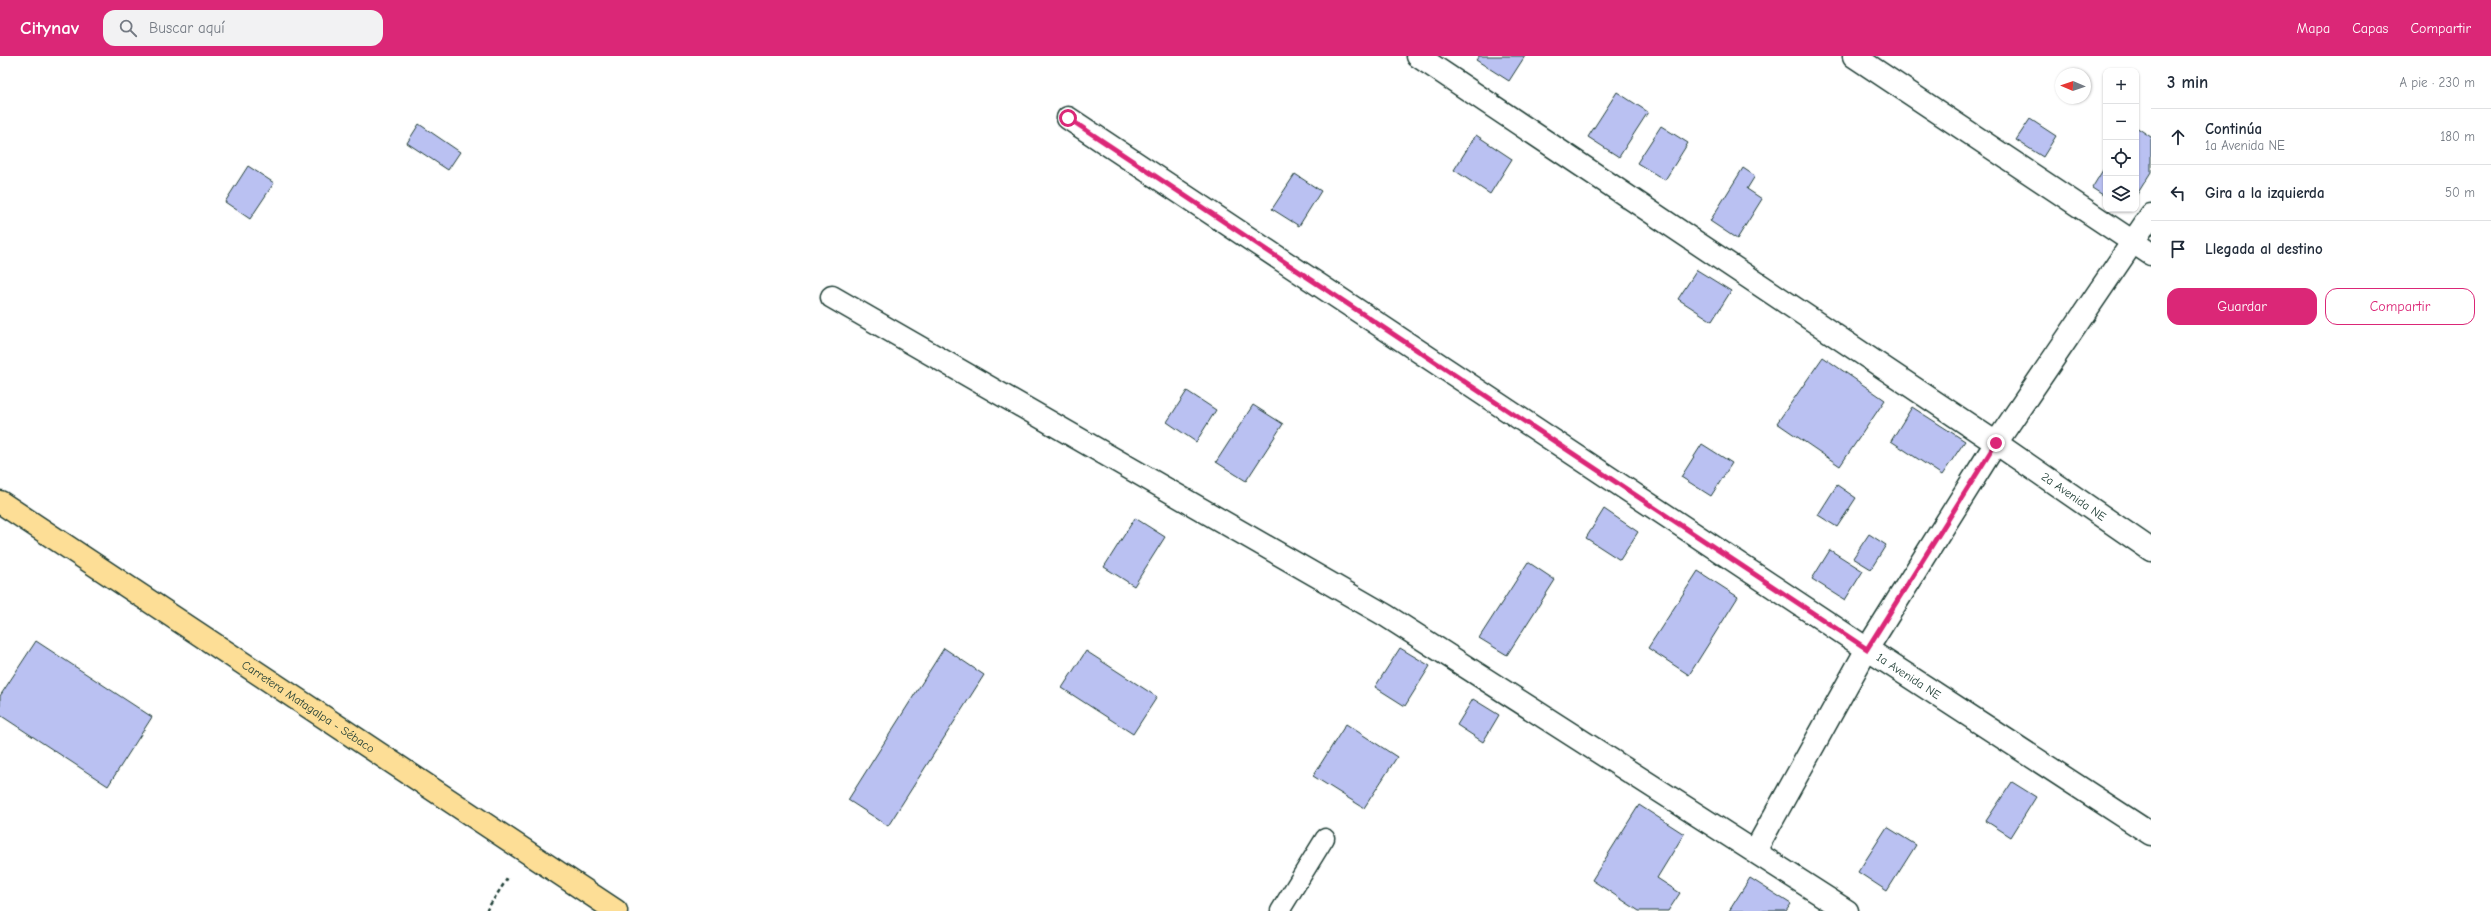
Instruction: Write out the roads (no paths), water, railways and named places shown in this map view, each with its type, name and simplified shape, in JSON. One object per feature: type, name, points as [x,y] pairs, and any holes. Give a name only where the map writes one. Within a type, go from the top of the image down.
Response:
[{"type":"main road","name":"Carretera Matagalpa - Sébaco","points":[[0,502],[524,852],[616,911]]},
{"type":"street","name":"2a Avenida NE","points":[[1418,56],[1996,443],[2151,550]]},
{"type":"street","points":[[1854,56],[2151,254]]},
{"type":"street","name":"1a Avenida NE","points":[[1068,118],[1867,649],[2151,834]]},
{"type":"street","points":[[1755,851],[1867,649],[1996,443],[2151,216]]},
{"type":"street","points":[[832,297],[1385,615],[1848,911]]},
{"type":"street","points":[[1867,649],[2151,847]]},
{"type":"lane","points":[[1280,911],[1325,838]]}]
